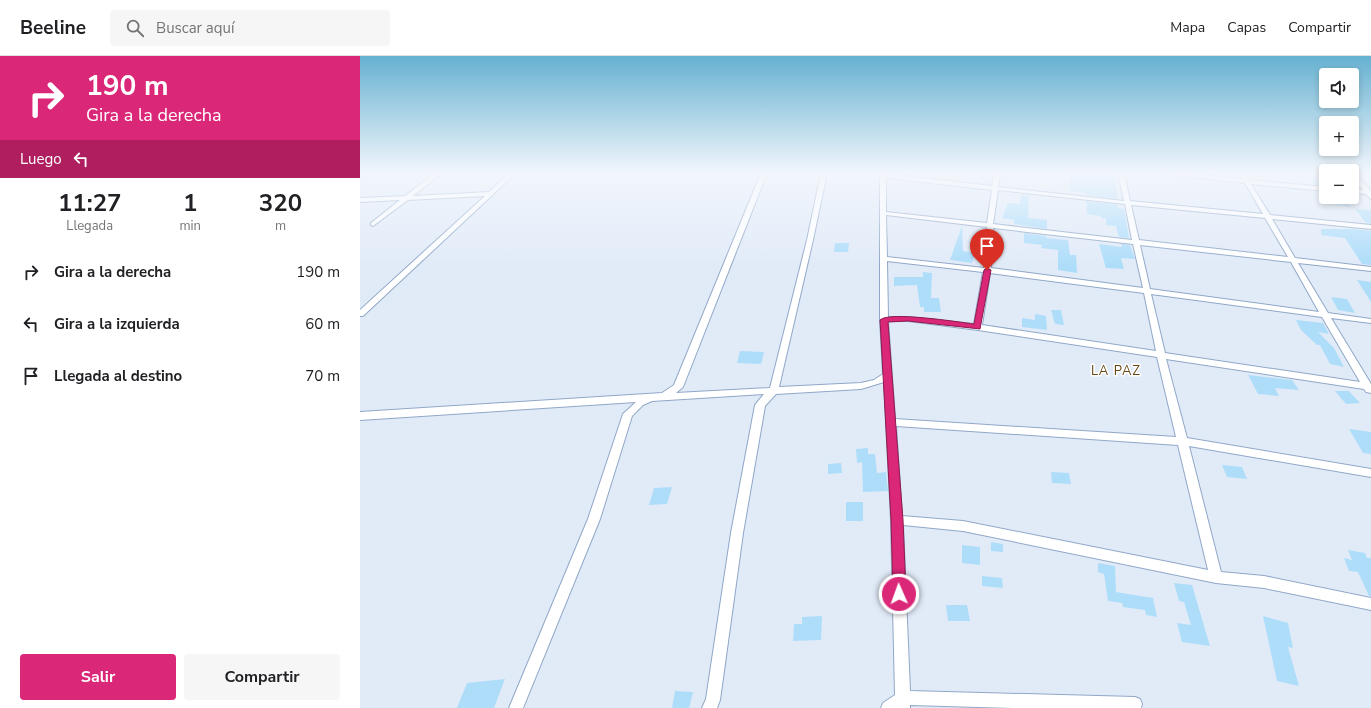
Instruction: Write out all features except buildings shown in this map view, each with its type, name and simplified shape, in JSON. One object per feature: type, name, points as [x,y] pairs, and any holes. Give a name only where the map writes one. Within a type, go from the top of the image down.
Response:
[{"type":"street","points":[[373,224],[400,203]]},
{"type":"street","points":[[360,314],[480,203]]},
{"type":"street","points":[[516,708],[594,519],[628,414],[640,403],[660,396],[678,387],[752,203]]},
{"type":"street","points":[[709,708],[713,700],[737,533],[760,405],[774,390],[810,240],[817,203]]},
{"type":"street","points":[[883,203],[884,320],[897,520],[903,703]]},
{"type":"street","points":[[978,327],[987,270],[993,203]]},
{"type":"street","points":[[1124,203],[1371,227]]},
{"type":"street","points":[[1260,203],[1370,389]]},
{"type":"street","points":[[1129,204],[1146,292],[1216,578]]},
{"type":"street","points":[[883,214],[1371,269]]},
{"type":"street","points":[[884,259],[987,270],[1371,321]]},
{"type":"street","points":[[884,320],[908,319],[978,327],[1370,389]]},
{"type":"street","points":[[360,416],[660,396],[861,386],[877,382],[888,374]]},
{"type":"street","points":[[891,422],[1182,441],[1371,473]]},
{"type":"street","points":[[897,520],[963,526],[1216,578],[1264,582],[1371,604]]},
{"type":"street","points":[[888,708],[903,703],[1135,704]]},
{"type":"district","name":"LA PAZ","points":[[1116,371]]},
{"type":"route","points":[[899,594],[897,520],[884,320],[896,318],[978,327],[987,270]]}]
